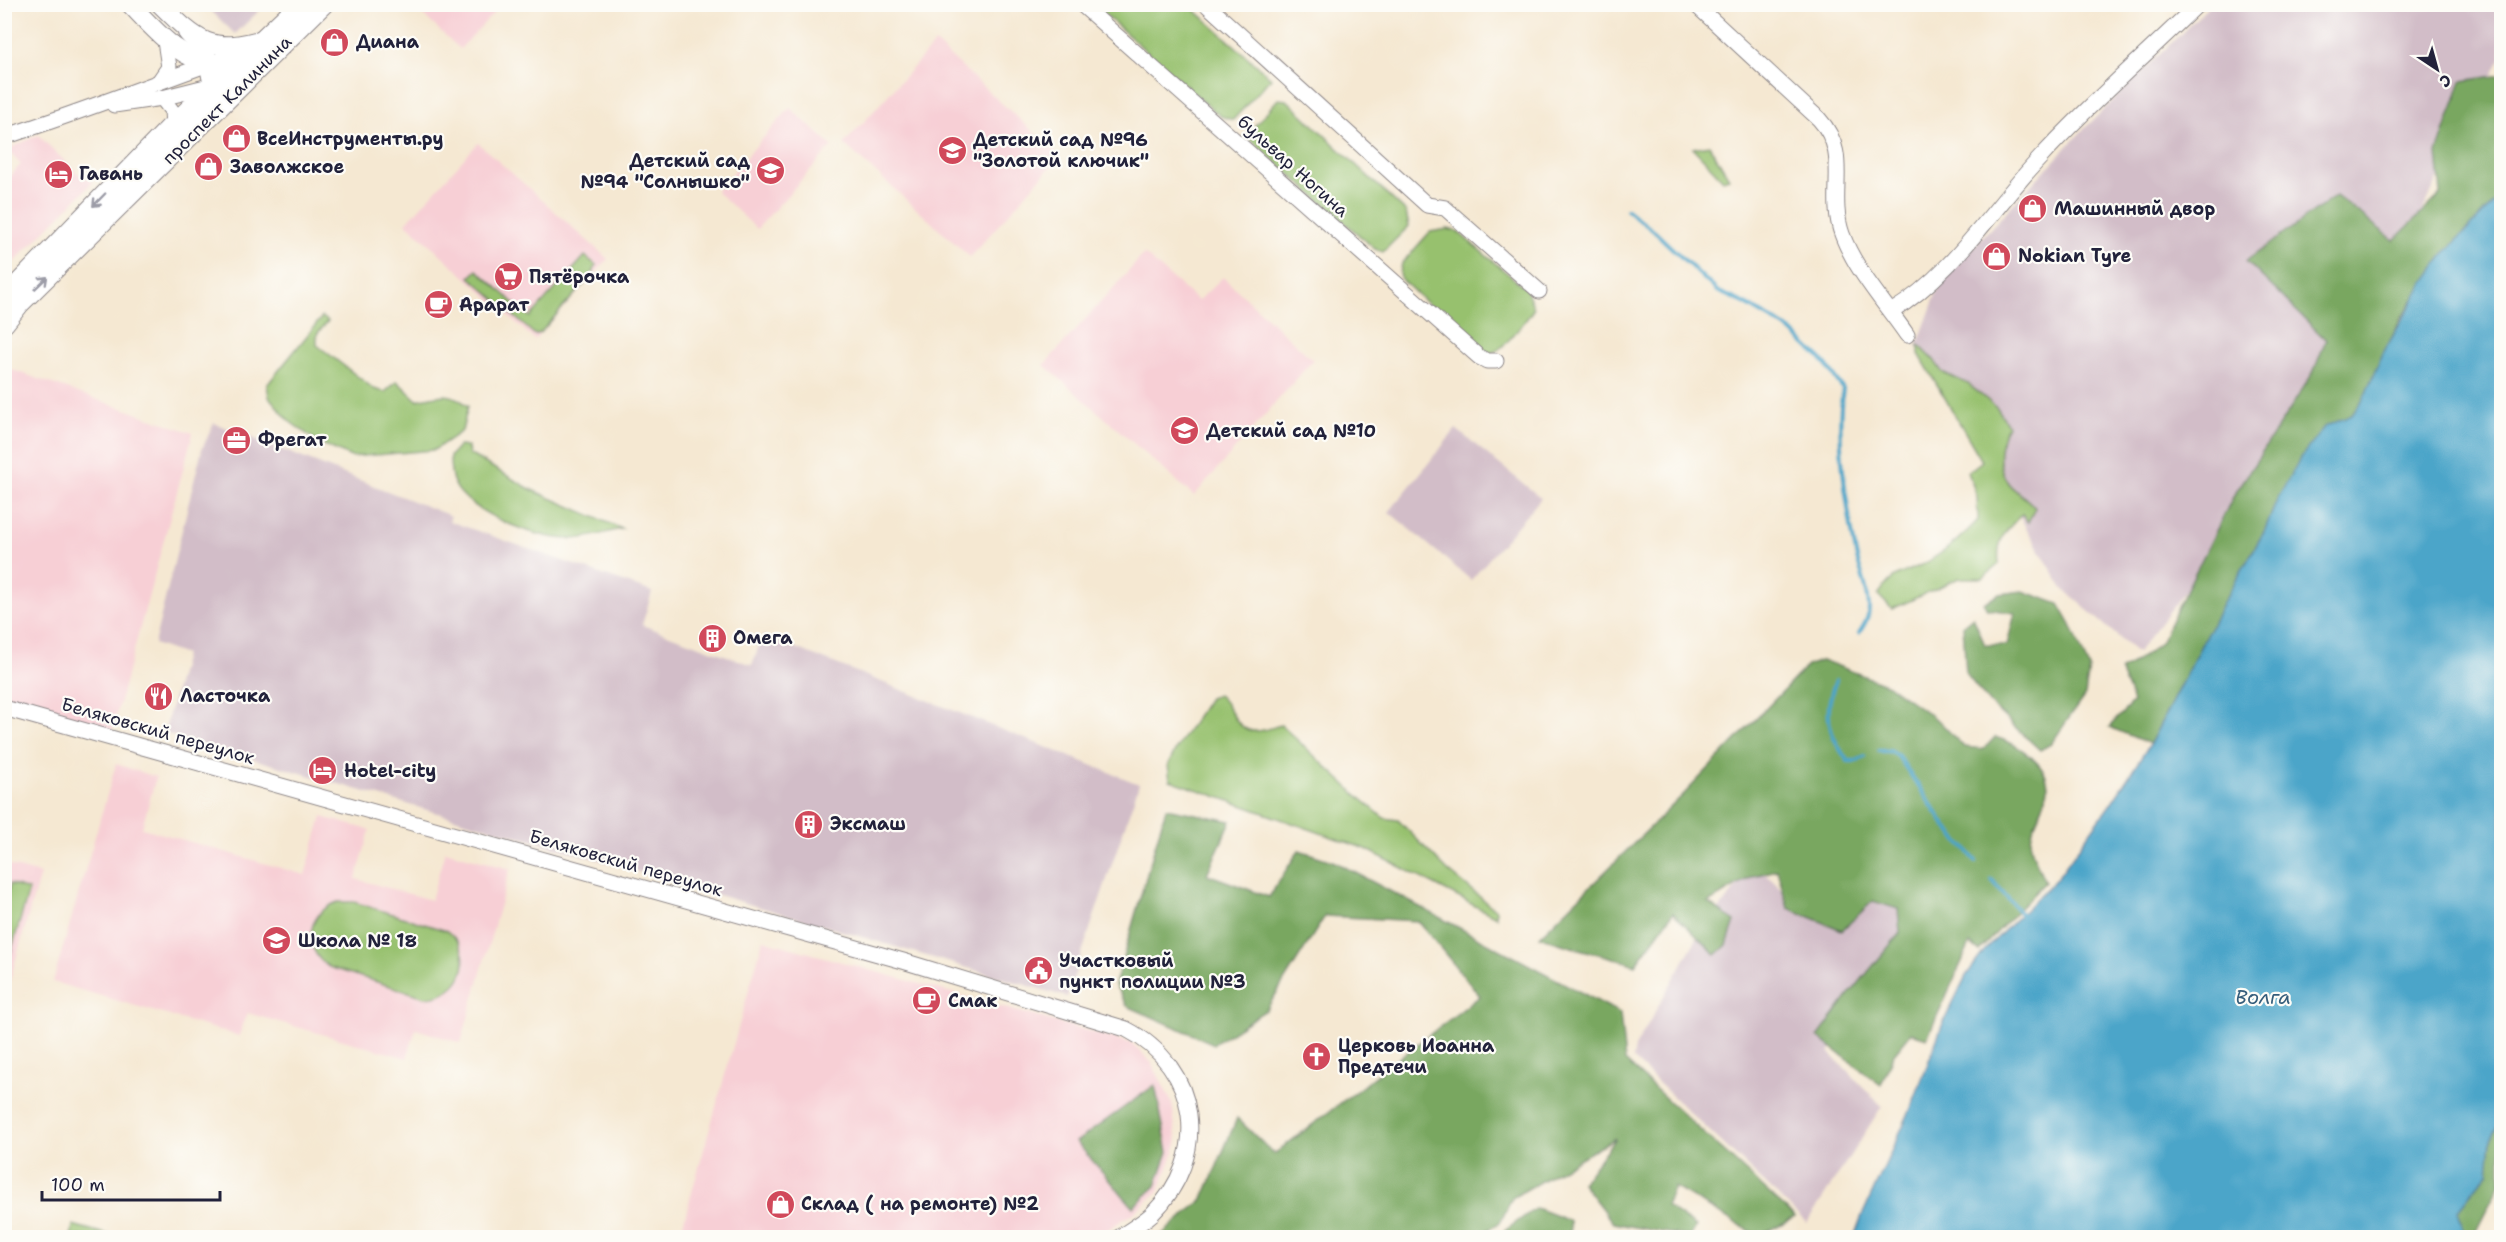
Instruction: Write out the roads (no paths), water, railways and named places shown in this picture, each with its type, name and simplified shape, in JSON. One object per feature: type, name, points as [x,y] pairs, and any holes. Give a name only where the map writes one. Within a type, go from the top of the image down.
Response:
[{"type":"main road","points":[[130,4],[181,53],[208,64]]},
{"type":"main road","points":[[160,4],[201,47],[208,64],[224,81]]},
{"type":"main road","name":"проспект Калинина","points":[[4,323],[19,304],[208,119],[224,81],[264,51],[300,4]]},
{"type":"main road","name":"проспект Калинина","points":[[4,299],[173,125],[224,81],[323,4]]},
{"type":"main road","points":[[188,32],[204,41],[225,46],[239,45],[264,51]]},
{"type":"street","name":"бульвар Ногина","points":[[1081,4],[1479,357],[1487,361],[1496,361]]},
{"type":"street","points":[[1206,4],[1427,205],[1445,208],[1539,291]]},
{"type":"street","points":[[1695,4],[1819,119],[1831,133],[1837,150],[1836,202],[1842,234],[1853,257],[1907,335]]},
{"type":"street","points":[[1891,312],[1911,300],[1939,274],[2041,156],[2198,4]]},
{"type":"street","points":[[160,80],[169,67],[165,40]]},
{"type":"street","points":[[4,137],[93,108],[160,80],[208,64],[264,51]]},
{"type":"street","points":[[93,108],[162,98],[224,81]]},
{"type":"street","points":[[162,98],[172,111],[173,125]]},
{"type":"street","name":"Беляковский переулок","points":[[4,708],[903,962],[1120,1026],[1145,1040],[1166,1059],[1181,1083],[1191,1116],[1186,1157],[1173,1185],[1152,1213],[1118,1238]]},
{"type":"water","name":"Волга","points":[[2501,195],[2502,1118],[2491,1139],[2488,1172],[2458,1210],[2463,1228],[2460,1237],[1854,1237],[1911,1108],[1943,1023],[1966,976],[1984,951],[2057,878],[2110,805],[2150,744],[2224,601],[2264,532],[2278,498],[2301,457],[2324,427],[2352,415],[2363,400],[2383,353],[2422,286],[2445,253]]},
{"type":"waterway","points":[[1627,210],[1655,232],[1717,291],[1744,303],[1790,330],[1825,363],[1843,389],[1840,428],[1843,471],[1856,554],[1869,601],[1868,615],[1859,633]]},
{"type":"waterway","points":[[1836,680],[1829,702],[1829,722],[1835,741],[1848,761],[1856,761],[1865,757]]},
{"type":"waterway","points":[[1879,751],[1890,751],[1898,756],[1947,828],[1976,861]]},
{"type":"waterway","points":[[1992,880],[2023,916]]},
{"type":"place","name":"Диана","points":[[335,42]]},
{"type":"place","name":"ВсеИнструменты.ру","points":[[236,139]]},
{"type":"place","name":"Детский сад №96 \"Золотой ключик\"","points":[[952,150]]},
{"type":"place","name":"Заволжское","points":[[209,167]]},
{"type":"place","name":"Детский сад №94 \"Солнышко\"","points":[[771,171]]},
{"type":"place","name":"Гавань","points":[[58,174]]},
{"type":"place","name":"Машинный двор","points":[[2033,209]]},
{"type":"place","name":"Nokian Tyre","points":[[1997,256]]},
{"type":"place","name":"Пятёрочка","points":[[508,277]]},
{"type":"place","name":"Арарат","points":[[438,305]]},
{"type":"place","name":"Детский сад №10","points":[[1185,431]]},
{"type":"place","name":"Фрегат","points":[[237,440]]},
{"type":"place","name":"Омега","points":[[712,638]]},
{"type":"place","name":"Ласточка","points":[[159,696]]},
{"type":"place","name":"Hotel-city","points":[[323,771]]},
{"type":"place","name":"Эксмаш","points":[[809,824]]},
{"type":"place","name":"Школа № 18","points":[[277,941]]},
{"type":"place","name":"Участковый пункт полиции №3","points":[[1038,971]]},
{"type":"place","name":"Смак","points":[[927,1001]]},
{"type":"place","name":"Церковь Иоанна Предтечи","points":[[1317,1056]]},
{"type":"place","name":"Склад ( на ремонте) №2","points":[[780,1204]]}]
